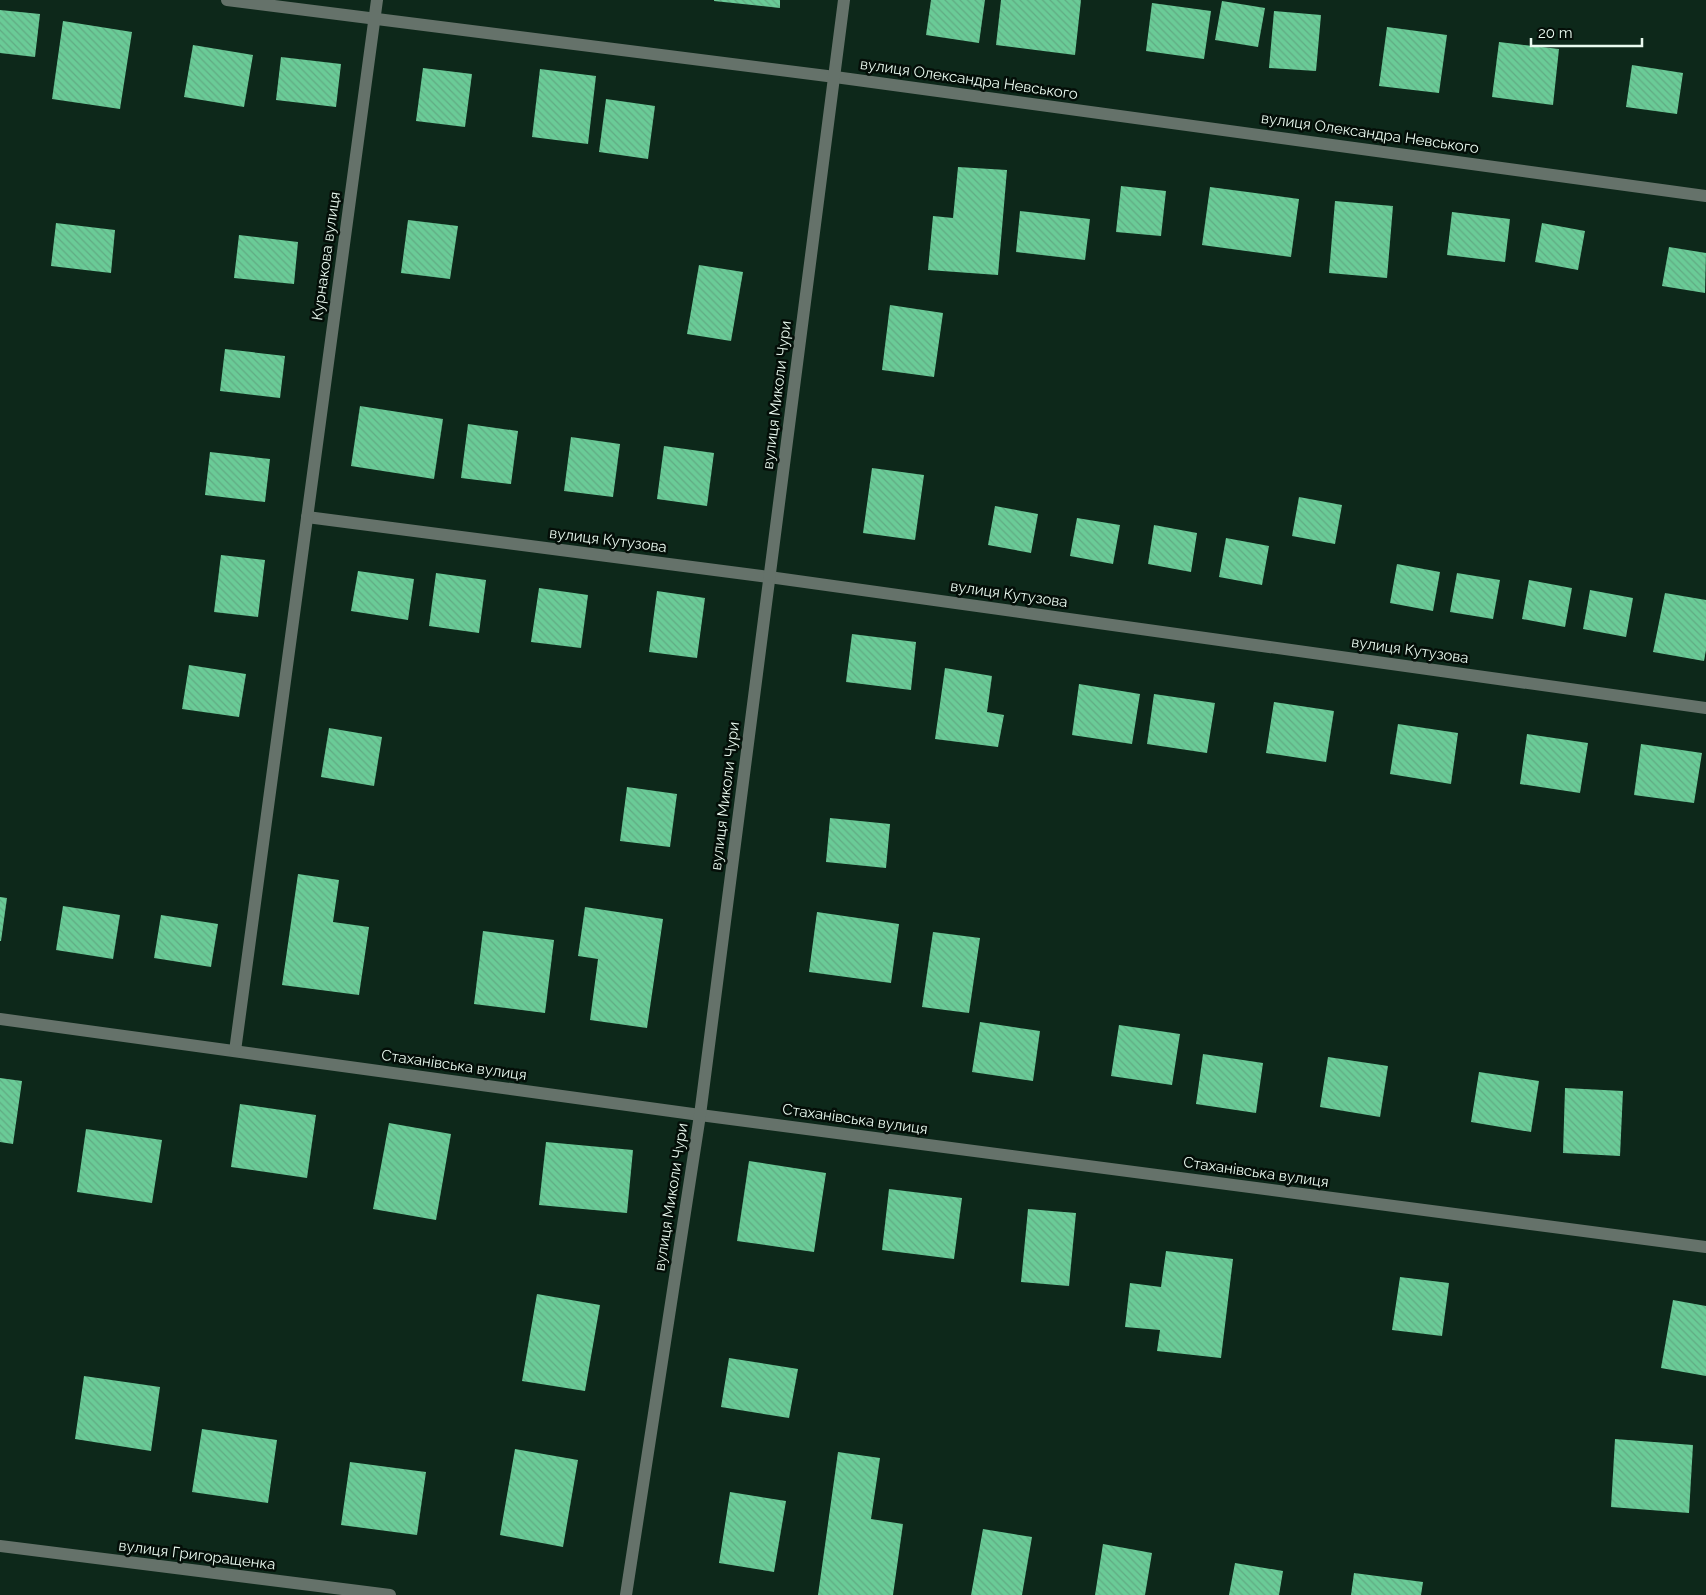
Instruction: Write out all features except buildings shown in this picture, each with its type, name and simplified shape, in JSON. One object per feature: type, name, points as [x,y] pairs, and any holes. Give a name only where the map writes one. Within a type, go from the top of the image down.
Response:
[{"type":"street","name":"вулиця Олександра Невського","points":[[226,0],[835,77],[1706,196]]},
{"type":"street","name":"Курнакова вулиця","points":[[235,1051],[377,0]]},
{"type":"street","name":"вулиця Миколи Чури","points":[[626,1595],[700,1115],[844,0]]},
{"type":"street","name":"вулиця Кутузова","points":[[307,517],[769,577],[1706,708]]},
{"type":"street","name":"Стаханівська вулиця","points":[[0,1019],[700,1115],[1706,1247]]},
{"type":"street","name":"вулиця Григоращенка","points":[[0,1546],[390,1595]]}]
